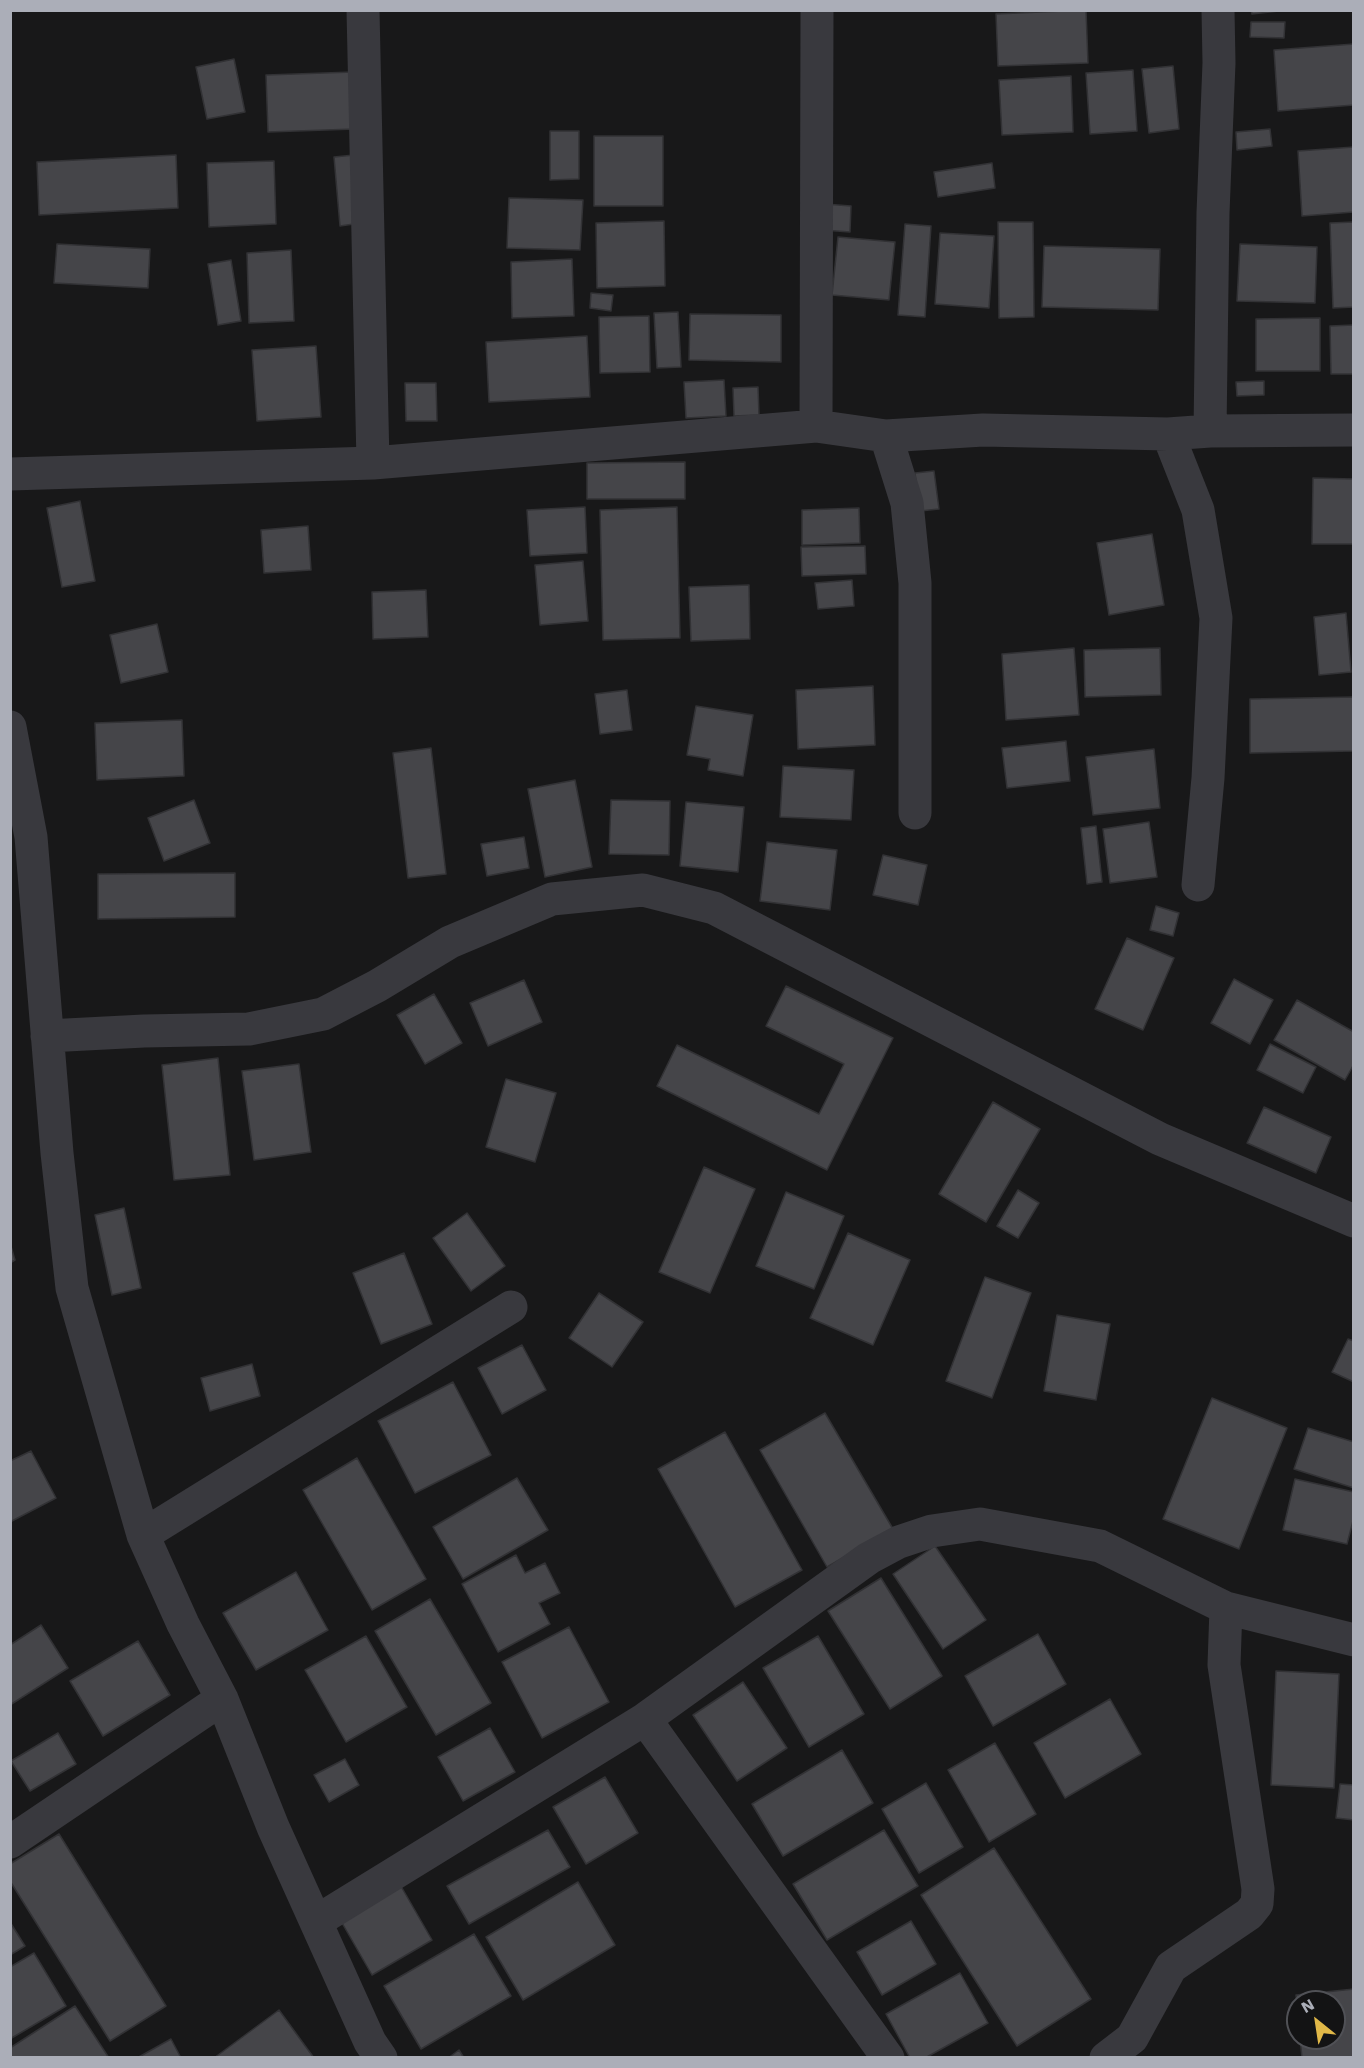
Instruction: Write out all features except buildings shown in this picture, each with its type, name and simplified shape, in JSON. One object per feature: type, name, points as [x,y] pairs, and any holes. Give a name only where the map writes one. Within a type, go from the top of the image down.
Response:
[{"type":"street","points":[[363,10],[373,463]]},
{"type":"street","points":[[816,426],[817,10]]},
{"type":"street","points":[[1210,431],[1213,213],[1219,63],[1218,10]]},
{"type":"street","points":[[10,474],[373,463],[816,426],[886,436],[983,430],[1168,434],[1210,431],[1353,430]]},
{"type":"street","points":[[1168,434],[1198,510],[1216,618],[1208,778],[1198,885]]},
{"type":"street","points":[[886,436],[907,503],[915,583],[915,813]]},
{"type":"street","points":[[10,727],[31,837],[57,1153],[72,1288],[143,1535],[183,1624],[222,1700],[273,1827],[317,1921],[368,2052]]},
{"type":"street","points":[[47,1036],[249,1029],[323,1014],[377,986],[450,942],[552,900],[643,890],[714,908],[1160,1139],[1353,1221]]},
{"type":"street","points":[[143,1535],[511,1307]]},
{"type":"street","points":[[317,1921],[645,1719],[869,1558],[899,1542],[932,1530],[980,1524],[1100,1546],[1226,1608],[1353,1640]]},
{"type":"street","points":[[1106,2058],[1132,2038],[1171,1967],[1249,1914],[1257,1904],[1258,1889],[1224,1665],[1226,1608]]},
{"type":"street","points":[[10,1842],[222,1700]]},
{"type":"street","points":[[645,1719],[888,2058]]}]
